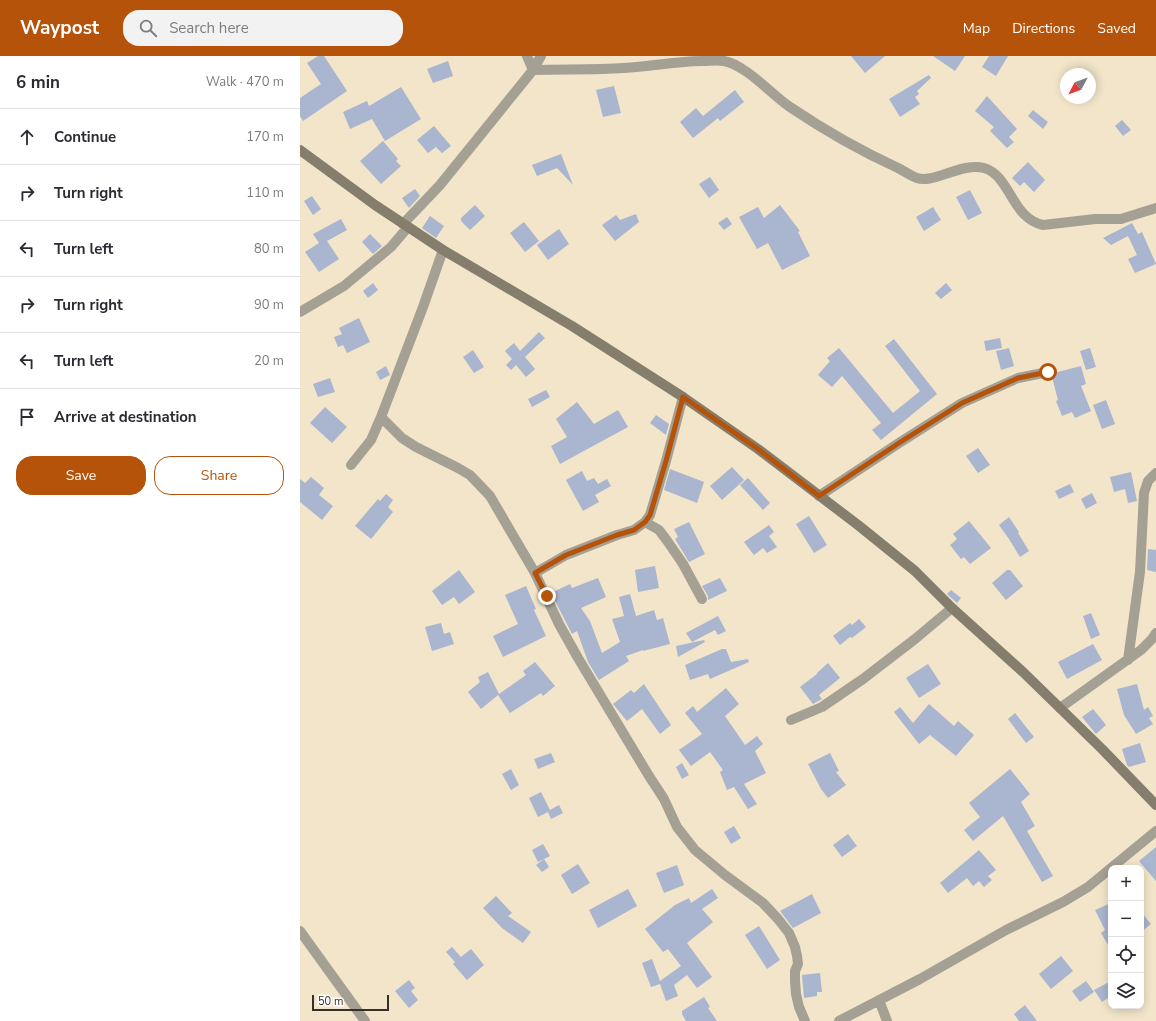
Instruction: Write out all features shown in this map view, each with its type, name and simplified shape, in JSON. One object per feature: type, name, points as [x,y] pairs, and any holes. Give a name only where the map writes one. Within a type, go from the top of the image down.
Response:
[{"type":"street","points":[[527,56],[533,70]]},
{"type":"street","points":[[300,312],[344,286],[391,247],[405,225],[440,185],[533,70],[541,56]]},
{"type":"street","points":[[533,70],[624,68],[693,61],[724,61],[739,66],[790,107],[823,128],[917,178],[932,178],[953,170],[974,167],[984,168],[993,172],[1003,183],[1017,207],[1034,223],[1043,225],[1095,219],[1121,218],[1156,208]]},
{"type":"street","points":[[300,150],[405,225],[443,250],[572,326],[683,397],[758,449],[915,571],[952,608],[1024,672],[1156,805]]},
{"type":"street","points":[[351,465],[371,440],[381,417],[443,250]]},
{"type":"street","points":[[819,496],[962,403],[1018,378],[1048,372]]},
{"type":"street","points":[[535,573],[566,555],[634,530],[645,522],[650,515],[683,397]]},
{"type":"street","points":[[381,417],[402,438],[416,447],[458,468],[470,476],[490,496],[535,573],[559,624],[578,658],[664,799],[677,827],[695,850],[725,875],[763,903],[789,933],[795,947],[798,964],[795,971],[798,1007],[805,1021]]},
{"type":"street","points":[[1128,660],[1140,572],[1144,493],[1148,481],[1156,473]]},
{"type":"street","points":[[645,522],[659,530],[668,542],[684,564],[702,599]]},
{"type":"street","points":[[791,720],[822,707],[840,695],[915,639],[952,608]]},
{"type":"street","points":[[1060,708],[1141,650],[1156,633]]},
{"type":"street","points":[[1115,865],[1156,831]]},
{"type":"street","points":[[839,1021],[1006,930],[1063,902],[1088,887],[1108,870]]},
{"type":"street","points":[[300,931],[365,1021]]},
{"type":"street","points":[[880,1000],[887,1021]]},
{"type":"building","points":[[318,56],[324,56],[347,91],[303,121],[300,116],[300,98],[321,84],[307,63]]},
{"type":"building","points":[[851,56],[885,56],[865,73]]},
{"type":"building","points":[[933,56],[965,56],[955,71]]},
{"type":"building","points":[[989,56],[1008,56],[996,76],[982,67]]},
{"type":"building","points":[[448,61],[453,76],[433,83],[427,69]]},
{"type":"building","points":[[929,75],[931,78],[917,91],[919,94],[915,97],[920,104],[900,117],[889,99]]},
{"type":"building","points":[[614,86],[621,113],[603,117],[596,90]]},
{"type":"building","points":[[401,87],[421,119],[385,141],[372,119],[350,129],[343,112],[367,101],[369,106]]},
{"type":"building","points":[[735,90],[744,102],[720,121],[718,118],[693,138],[680,122],[696,108],[703,116]]},
{"type":"building","points":[[987,96],[1017,129],[1009,137],[1014,142],[1007,148],[990,131],[994,127],[975,111]]},
{"type":"building","points":[[1033,110],[1048,122],[1043,129],[1028,116]]},
{"type":"building","points":[[1122,120],[1131,130],[1123,136],[1115,126]]},
{"type":"building","points":[[434,126],[451,146],[442,153],[436,147],[428,153],[417,140]]},
{"type":"building","points":[[383,141],[398,159],[396,161],[401,166],[381,184],[360,161]]},
{"type":"building","points":[[561,154],[573,185],[557,168],[537,176],[532,165]]},
{"type":"building","points":[[1028,162],[1045,180],[1034,192],[1024,182],[1020,186],[1012,178]]},
{"type":"building","points":[[710,177],[719,190],[709,198],[699,184]]},
{"type":"building","points":[[415,189],[420,196],[409,208],[402,198]]},
{"type":"building","points":[[970,190],[982,213],[968,220],[956,197]]},
{"type":"building","points":[[312,196],[321,209],[313,215],[304,201]]},
{"type":"building","points":[[475,205],[485,216],[470,230],[461,221],[461,218]]},
{"type":"building","points":[[780,205],[800,231],[798,232],[810,256],[782,270],[768,243],[757,249],[739,217],[758,207],[764,218]]},
{"type":"building","points":[[933,207],[941,220],[924,231],[916,217]]},
{"type":"building","points":[[636,214],[639,222],[615,241],[602,225],[616,215],[620,220]]},
{"type":"building","points":[[430,216],[444,226],[436,238],[422,228]]},
{"type":"building","points":[[727,217],[732,224],[724,230],[718,223]]},
{"type":"building","points":[[341,219],[347,230],[327,241],[339,259],[319,272],[305,252],[319,243],[313,234]]},
{"type":"building","points":[[524,222],[539,241],[525,252],[510,233]]},
{"type":"building","points":[[1132,223],[1138,234],[1142,232],[1156,264],[1135,273],[1128,259],[1137,255],[1128,236],[1111,245],[1103,238]]},
{"type":"building","points":[[559,229],[569,244],[548,260],[537,245]]},
{"type":"building","points":[[370,234],[382,246],[373,254],[362,242]]},
{"type":"building","points":[[373,283],[378,290],[368,298],[363,291]]},
{"type":"building","points":[[946,283],[952,290],[941,299],[935,293]]},
{"type":"building","points":[[359,318],[370,342],[347,353],[343,345],[338,347],[334,337],[342,334],[339,328]]},
{"type":"building","points":[[539,332],[545,338],[525,357],[535,369],[526,377],[516,365],[511,370],[506,365],[512,359],[505,351],[514,343],[520,351]]},
{"type":"building","points":[[1000,338],[1002,348],[986,351],[984,341]]},
{"type":"building","points":[[894,339],[937,394],[881,440],[872,430],[881,423],[842,376],[832,387],[818,375],[830,361],[827,358],[839,348],[893,413],[920,391],[885,346]]},
{"type":"building","points":[[1009,348],[1014,366],[1001,370],[996,351]]},
{"type":"building","points":[[1090,348],[1096,367],[1086,370],[1080,351]]},
{"type":"building","points":[[473,350],[484,367],[474,373],[463,357]]},
{"type":"building","points":[[386,366],[390,375],[380,380],[376,372]]},
{"type":"building","points":[[1081,366],[1086,384],[1081,386],[1091,411],[1075,418],[1072,412],[1062,416],[1056,401],[1058,400],[1052,377],[1054,373]]},
{"type":"building","points":[[330,378],[335,392],[318,397],[313,384]]},
{"type":"building","points":[[546,390],[550,397],[532,407],[528,399]]},
{"type":"building","points":[[1106,400],[1115,424],[1102,429],[1093,405]]},
{"type":"building","points":[[577,402],[594,424],[618,410],[628,427],[560,464],[551,446],[567,437],[556,419]]},
{"type":"building","points":[[325,407],[347,427],[332,443],[310,423]]},
{"type":"building","points":[[656,415],[669,424],[666,435],[650,423]]},
{"type":"building","points":[[978,448],[990,465],[978,473],[966,456]]},
{"type":"building","points":[[732,467],[744,480],[722,500],[710,486]]},
{"type":"building","points":[[670,469],[704,482],[697,503],[664,490]]},
{"type":"building","points":[[582,471],[587,481],[594,478],[598,484],[607,479],[611,486],[595,495],[599,502],[583,511],[566,480]]},
{"type":"building","points":[[1131,472],[1137,501],[1128,503],[1125,489],[1114,492],[1110,477]]},
{"type":"building","points":[[311,477],[324,488],[319,495],[333,506],[322,520],[300,502],[300,479],[305,483]]},
{"type":"building","points":[[748,478],[770,503],[763,510],[740,485]]},
{"type":"building","points":[[1070,484],[1074,492],[1059,499],[1055,491]]},
{"type":"building","points":[[1092,493],[1097,503],[1086,509],[1081,499]]},
{"type":"building","points":[[386,494],[393,500],[388,507],[393,512],[371,539],[355,526],[378,499],[380,501]]},
{"type":"building","points":[[809,516],[827,545],[814,553],[796,524]]},
{"type":"building","points":[[1009,517],[1029,551],[1020,557],[999,525]]},
{"type":"building","points":[[969,521],[991,548],[970,564],[964,557],[961,559],[950,545],[957,539],[953,534]]},
{"type":"building","points":[[689,522],[705,554],[689,562],[675,539],[678,537],[674,529]]},
{"type":"building","points":[[769,525],[774,532],[769,536],[777,547],[767,553],[763,548],[754,555],[744,542]]},
{"type":"building","points":[[1148,549],[1156,550],[1156,572],[1147,570]]},
{"type":"building","points":[[655,566],[659,588],[638,592],[635,570]]},
{"type":"building","points":[[459,570],[475,592],[459,604],[454,597],[442,605],[432,591]]},
{"type":"building","points":[[1007,570],[1010,570],[1023,586],[1006,600],[992,583]]},
{"type":"building","points":[[598,578],[606,597],[581,608],[590,621],[602,653],[620,642],[612,619],[624,616],[619,597],[630,594],[636,616],[654,610],[657,620],[663,618],[670,644],[643,650],[626,656],[629,661],[599,680],[588,662],[577,631],[572,634],[551,593],[570,584],[572,588]]},
{"type":"building","points":[[720,578],[727,591],[708,600],[708,596],[702,586]]},
{"type":"building","points":[[526,586],[536,609],[534,610],[546,636],[503,657],[493,636],[518,624],[505,595]]},
{"type":"building","points":[[951,590],[961,598],[957,603],[947,594]]},
{"type":"building","points":[[1091,613],[1100,635],[1091,639],[1083,616]]},
{"type":"building","points":[[718,616],[726,631],[718,635],[715,630],[692,642],[686,633]]},
{"type":"building","points":[[859,619],[866,627],[840,645],[833,636],[850,623],[852,625]]},
{"type":"building","points":[[441,623],[444,634],[450,632],[454,644],[432,651],[425,627]]},
{"type":"building","points":[[704,640],[705,642],[678,657],[676,646]]},
{"type":"building","points":[[1093,644],[1102,660],[1067,679],[1058,662]]},
{"type":"building","points":[[722,649],[726,649],[731,662],[748,659],[749,662],[710,679],[708,674],[690,680],[685,665]]},
{"type":"building","points":[[535,662],[555,686],[543,696],[541,693],[510,713],[498,695],[481,709],[468,692],[480,682],[478,677],[488,672],[499,694],[526,675],[523,671]]},
{"type":"building","points":[[828,663],[840,678],[819,695],[822,699],[813,704],[800,687]]},
{"type":"building","points":[[928,664],[941,684],[919,698],[906,678]]},
{"type":"building","points":[[644,684],[671,725],[660,734],[642,709],[627,721],[613,704],[631,690],[634,693]]},
{"type":"building","points":[[1137,684],[1144,710],[1148,707],[1153,716],[1149,718],[1153,724],[1136,734],[1124,715],[1117,689]]},
{"type":"building","points":[[726,688],[739,704],[725,716],[745,745],[757,736],[763,744],[755,751],[766,773],[744,784],[757,804],[748,809],[734,787],[727,790],[720,772],[723,770],[710,752],[691,766],[679,750],[702,734],[685,713],[693,706],[697,712]]},
{"type":"building","points":[[929,704],[954,726],[958,721],[974,735],[956,756],[930,735],[919,744],[894,712],[900,707],[913,723]]},
{"type":"building","points":[[1093,709],[1106,725],[1096,734],[1082,717]]},
{"type":"building","points":[[1015,713],[1034,737],[1026,743],[1008,719]]},
{"type":"building","points":[[1140,743],[1146,762],[1129,767],[1122,749]]},
{"type":"building","points":[[551,753],[555,762],[538,769],[534,759]]},
{"type":"building","points":[[830,753],[839,771],[836,772],[846,785],[828,798],[821,789],[808,764]]},
{"type":"building","points":[[682,763],[689,775],[682,779],[676,767]]},
{"type":"building","points":[[511,769],[519,785],[511,790],[502,774]]},
{"type":"building","points":[[1010,769],[1030,794],[1021,802],[1035,826],[1027,831],[1053,876],[1042,882],[1003,816],[973,841],[964,830],[980,817],[969,803]]},
{"type":"building","points":[[541,792],[550,810],[559,805],[563,813],[551,819],[548,812],[538,817],[529,798]]},
{"type":"building","points":[[734,826],[741,838],[731,844],[724,832]]},
{"type":"building","points":[[848,834],[857,846],[842,857],[833,845]]},
{"type":"building","points":[[543,844],[550,856],[538,862],[532,850]]},
{"type":"building","points":[[1156,847],[1156,881],[1144,865],[1139,861]]},
{"type":"building","points":[[979,850],[996,870],[988,876],[992,880],[984,887],[979,881],[973,886],[967,878],[948,893],[940,883]]},
{"type":"building","points":[[544,859],[549,867],[542,872],[536,865]]},
{"type":"building","points":[[578,864],[590,883],[572,894],[561,875]]},
{"type":"building","points":[[677,865],[684,885],[664,893],[656,873]]},
{"type":"building","points":[[628,889],[637,906],[598,928],[589,910]]},
{"type":"building","points":[[712,889],[718,898],[702,909],[713,922],[687,943],[712,977],[697,988],[687,975],[674,985],[678,996],[666,1001],[660,984],[651,987],[642,963],[652,959],[660,981],[681,966],[668,949],[663,952],[645,929],[675,905],[689,898],[691,903]]},
{"type":"building","points":[[812,894],[821,913],[793,928],[780,911]]},
{"type":"building","points":[[496,896],[512,913],[508,916],[531,932],[523,943],[502,928],[483,908]]},
{"type":"building","points":[[1108,904],[1108,945],[1101,933],[1105,930],[1095,910]]},
{"type":"building","points":[[1144,916],[1151,924],[1144,930]]},
{"type":"building","points":[[759,926],[780,960],[767,969],[745,935]]},
{"type":"building","points":[[452,947],[461,957],[471,949],[484,965],[467,980],[453,964],[455,962],[446,952]]},
{"type":"building","points":[[1061,956],[1073,971],[1051,989],[1039,974]]},
{"type":"building","points":[[820,973],[822,992],[817,992],[817,996],[804,998],[802,975]]},
{"type":"building","points":[[409,980],[415,988],[411,991],[418,1000],[409,1008],[395,991]]},
{"type":"building","points":[[1086,981],[1094,992],[1080,1002],[1072,991]]},
{"type":"building","points":[[1108,983],[1108,998],[1102,1002],[1094,990]]},
{"type":"building","points":[[704,997],[710,1007],[708,1008],[717,1021],[686,1021],[682,1011]]},
{"type":"building","points":[[1025,1005],[1037,1021],[1019,1021],[1014,1014]]},
{"type":"route","points":[[547,596],[535,573],[566,555],[591,544],[638,528],[650,515],[683,397],[758,449],[819,496],[962,403],[1018,378],[1048,372]]}]
